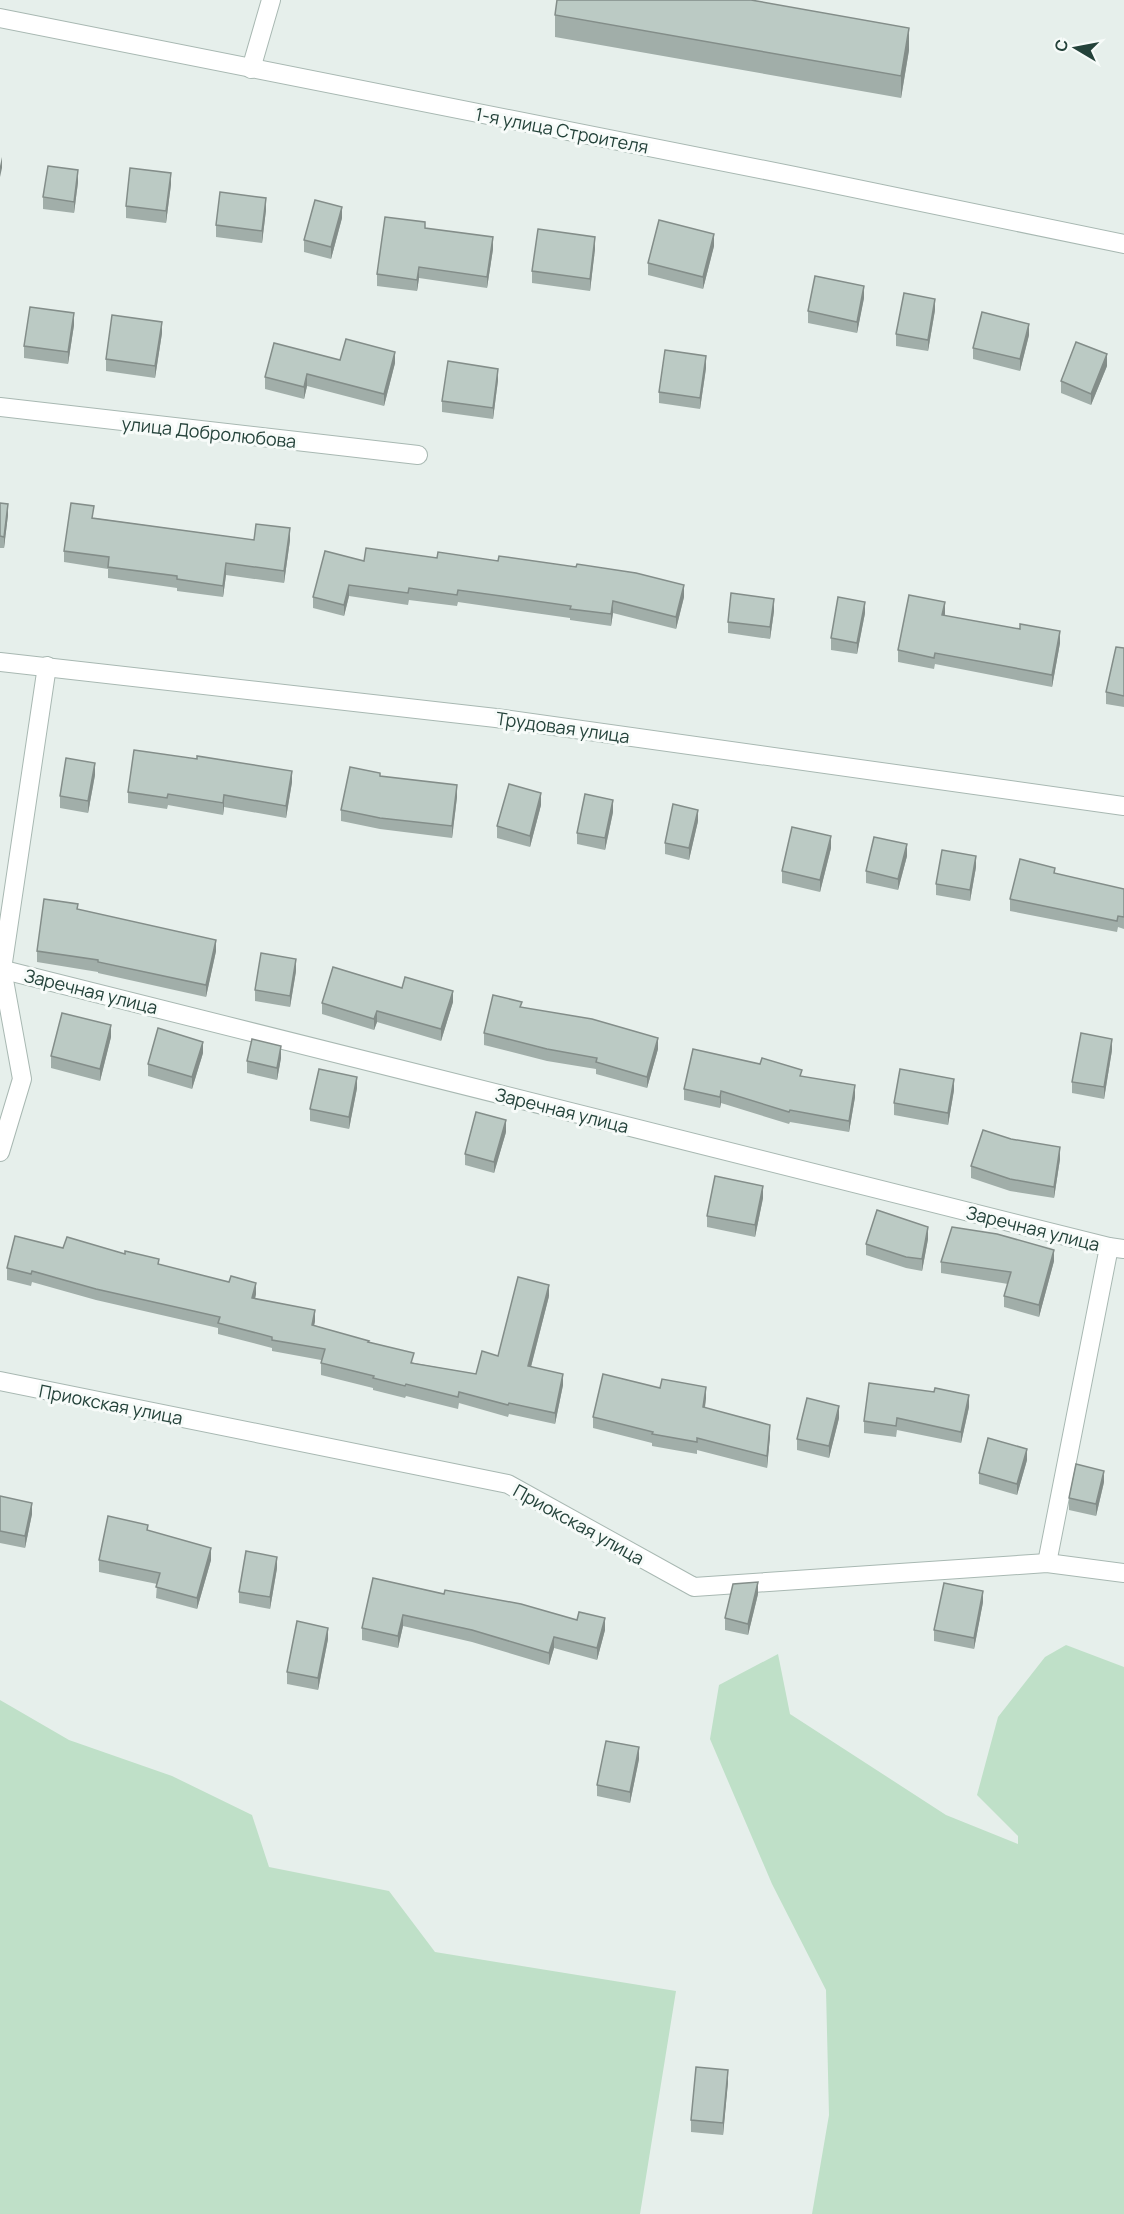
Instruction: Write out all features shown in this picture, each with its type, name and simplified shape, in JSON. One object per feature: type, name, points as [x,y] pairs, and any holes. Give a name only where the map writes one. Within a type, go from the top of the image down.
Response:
[{"type":"street","points":[[251,69],[271,0]]},
{"type":"street","name":"1-я улица Строителя","points":[[0,18],[795,176],[1124,244]]},
{"type":"street","name":"улица Добролюбова","points":[[0,407],[418,455]]},
{"type":"street","name":"Трудовая улица","points":[[0,662],[496,718],[1124,806]]},
{"type":"street","points":[[0,1152],[22,1079],[1,969],[47,666]]},
{"type":"street","name":"Заречная улица","points":[[1,969],[1116,1248]]},
{"type":"street","points":[[1047,1563],[1116,1248]]},
{"type":"street","name":"Приокская улица","points":[[0,1382],[508,1484],[694,1587],[1047,1563],[1124,1573]]},
{"type":"green space","points":[[1066,1645],[1124,1667],[1124,2214],[812,2214],[829,2115],[826,1990],[772,1884],[710,1739],[719,1685],[778,1654],[790,1714],[946,1815],[1018,1844],[1018,1836],[977,1795],[998,1717],[1045,1657]]},
{"type":"green space","points":[[0,1700],[69,1740],[172,1776],[252,1815],[269,1867],[389,1891],[435,1952],[676,1991],[640,2214],[0,2214]]},
{"type":"building","points":[[557,0],[751,0],[909,28],[901,76],[555,15]]},
{"type":"building","points":[[48,166],[78,170],[74,202],[43,197]]},
{"type":"building","points":[[130,168],[171,173],[166,211],[126,206]]},
{"type":"building","points":[[220,192],[266,198],[262,231],[216,225]]},
{"type":"building","points":[[315,200],[342,207],[331,247],[304,240]]},
{"type":"building","points":[[385,217],[425,222],[425,228],[493,237],[487,277],[419,267],[417,280],[377,274]]},
{"type":"building","points":[[659,220],[714,234],[703,277],[648,263]]},
{"type":"building","points":[[538,229],[595,237],[590,279],[532,271]]},
{"type":"building","points":[[815,276],[864,286],[857,322],[808,311]]},
{"type":"building","points":[[904,293],[935,299],[928,340],[896,334]]},
{"type":"building","points":[[30,307],[74,313],[68,352],[24,346]]},
{"type":"building","points":[[982,312],[1029,324],[1020,359],[973,348]]},
{"type":"building","points":[[112,315],[162,322],[155,366],[106,359]]},
{"type":"building","points":[[346,339],[395,352],[384,394],[307,374],[304,387],[265,377],[274,343],[340,360]]},
{"type":"building","points":[[1076,342],[1107,354],[1091,394],[1061,381]]},
{"type":"building","points":[[665,350],[706,356],[700,398],[659,392]]},
{"type":"building","points":[[448,361],[498,369],[493,408],[442,401]]},
{"type":"building","points":[[0,503],[8,504],[4,537],[0,536]]},
{"type":"building","points":[[71,503],[94,506],[92,518],[254,540],[256,524],[290,528],[284,571],[226,563],[223,586],[177,579],[177,576],[108,567],[109,557],[64,551]]},
{"type":"building","points":[[366,548],[437,558],[438,552],[498,561],[499,556],[576,567],[577,564],[636,573],[684,585],[676,617],[613,601],[611,614],[458,590],[457,595],[409,588],[408,593],[349,585],[344,605],[313,597],[325,551],[364,561]]},
{"type":"building","points":[[731,593],[774,599],[770,627],[728,622]]},
{"type":"building","points":[[909,595],[945,602],[942,615],[1020,629],[1020,624],[1060,631],[1052,675],[935,653],[934,658],[898,650]]},
{"type":"building","points":[[838,597],[865,602],[857,643],[831,638]]},
{"type":"building","points":[[1116,647],[1124,648],[1124,696],[1106,692]]},
{"type":"building","points":[[134,750],[197,759],[197,756],[292,771],[286,806],[224,795],[223,803],[168,794],[167,798],[128,792]]},
{"type":"building","points":[[66,758],[95,763],[88,801],[60,796]]},
{"type":"building","points":[[350,767],[380,773],[380,776],[457,785],[452,826],[380,818],[341,810]]},
{"type":"building","points":[[509,784],[541,793],[530,836],[497,826]]},
{"type":"building","points":[[585,794],[613,800],[605,838],[577,833]]},
{"type":"building","points":[[673,804],[698,810],[689,848],[665,843]]},
{"type":"building","points":[[792,827],[831,836],[820,880],[782,871]]},
{"type":"building","points":[[874,837],[907,844],[898,879],[866,871]]},
{"type":"building","points":[[942,850],[976,856],[970,890],[936,884]]},
{"type":"building","points":[[1020,859],[1055,868],[1054,873],[1124,889],[1124,917],[1118,916],[1117,921],[1010,899]]},
{"type":"building","points":[[44,899],[78,904],[77,909],[216,940],[206,985],[98,962],[98,960],[37,951]]},
{"type":"building","points":[[261,953],[296,959],[290,996],[255,990]]},
{"type":"building","points":[[333,967],[402,988],[405,977],[453,991],[441,1029],[377,1011],[374,1019],[322,1003]]},
{"type":"building","points":[[493,995],[522,1002],[520,1007],[592,1019],[658,1038],[647,1077],[596,1062],[597,1058],[547,1049],[484,1033]]},
{"type":"building","points":[[62,1013],[111,1025],[100,1069],[51,1056]]},
{"type":"building","points":[[158,1028],[203,1042],[192,1077],[148,1064]]},
{"type":"building","points":[[1081,1033],[1112,1039],[1104,1087],[1072,1082]]},
{"type":"building","points":[[252,1039],[281,1046],[277,1068],[247,1061]]},
{"type":"building","points":[[693,1049],[760,1064],[762,1058],[802,1070],[800,1076],[855,1085],[849,1121],[790,1110],[789,1112],[721,1091],[720,1097],[684,1089]]},
{"type":"building","points":[[319,1069],[357,1077],[349,1117],[310,1109]]},
{"type":"building","points":[[900,1069],[954,1079],[948,1113],[894,1103]]},
{"type":"building","points":[[476,1112],[506,1120],[494,1162],[465,1154]]},
{"type":"building","points":[[983,1130],[1011,1139],[1060,1147],[1054,1187],[1010,1179],[971,1166]]},
{"type":"building","points":[[715,1176],[763,1186],[755,1225],[707,1216]]},
{"type":"building","points":[[877,1210],[928,1227],[922,1259],[906,1257],[866,1244]]},
{"type":"building","points":[[952,1227],[997,1234],[1054,1250],[1039,1305],[1004,1296],[1011,1272],[941,1262]]},
{"type":"building","points":[[15,1236],[63,1248],[67,1237],[125,1254],[125,1251],[159,1259],[158,1264],[229,1282],[231,1276],[256,1283],[252,1298],[315,1310],[312,1325],[414,1353],[411,1363],[476,1374],[482,1351],[498,1356],[518,1277],[549,1285],[528,1366],[563,1374],[555,1413],[509,1403],[508,1405],[459,1392],[458,1397],[373,1378],[374,1376],[321,1363],[325,1349],[272,1340],[272,1337],[218,1323],[220,1317],[96,1289],[32,1271],[31,1274],[7,1268]]},
{"type":"building","points":[[603,1374],[660,1388],[662,1379],[706,1387],[703,1407],[770,1425],[767,1456],[697,1438],[697,1442],[652,1434],[653,1432],[593,1417]]},
{"type":"building","points":[[869,1383],[934,1392],[935,1388],[969,1395],[961,1432],[897,1418],[896,1426],[864,1421]]},
{"type":"building","points":[[807,1398],[839,1406],[829,1446],[797,1439]]},
{"type":"building","points":[[988,1438],[1027,1449],[1017,1484],[979,1473]]},
{"type":"building","points":[[1076,1464],[1104,1471],[1096,1504],[1069,1498]]},
{"type":"building","points":[[0,1496],[32,1503],[25,1536],[0,1531]]},
{"type":"building","points":[[108,1516],[148,1525],[147,1530],[211,1548],[197,1598],[156,1587],[160,1573],[99,1560]]},
{"type":"building","points":[[246,1551],[277,1557],[270,1597],[239,1592]]},
{"type":"building","points":[[373,1578],[444,1594],[445,1590],[521,1604],[577,1620],[579,1612],[605,1618],[597,1648],[554,1637],[549,1653],[472,1630],[403,1615],[398,1636],[362,1628]]},
{"type":"building","points":[[758,1582],[748,1624],[725,1618],[733,1584]]},
{"type":"building","points":[[944,1583],[983,1591],[974,1638],[934,1630]]},
{"type":"building","points":[[297,1621],[328,1628],[318,1678],[287,1672]]},
{"type":"building","points":[[606,1741],[639,1747],[630,1792],[597,1785]]},
{"type":"building","points":[[696,2067],[728,2070],[723,2123],[691,2120]]}]
